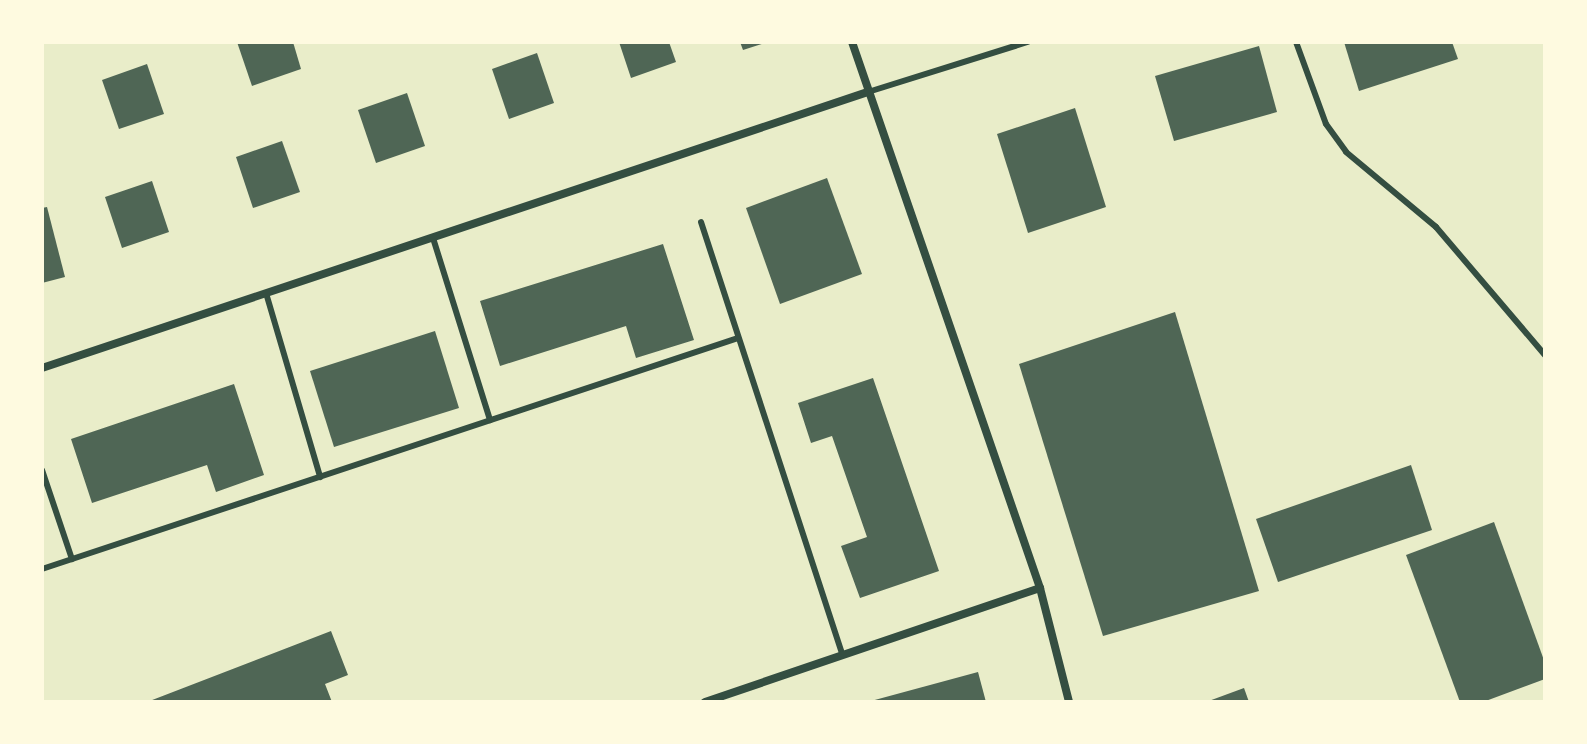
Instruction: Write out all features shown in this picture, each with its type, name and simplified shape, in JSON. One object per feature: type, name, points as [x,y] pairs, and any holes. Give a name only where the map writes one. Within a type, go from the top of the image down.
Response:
[{"type":"street","points":[[852,42],[1040,588],[1069,702]]},
{"type":"street","points":[[42,368],[868,92]]},
{"type":"street","points":[[705,702],[1040,588]]},
{"type":"lane","points":[[868,92],[1028,42]]},
{"type":"lane","points":[[1296,42],[1326,124],[1346,152],[1436,227],[1545,355]]},
{"type":"lane","points":[[701,222],[842,653]]},
{"type":"lane","points":[[433,238],[490,420]]},
{"type":"lane","points":[[266,293],[320,477]]},
{"type":"lane","points":[[42,569],[738,338]]},
{"type":"lane","points":[[42,470],[72,559]]},
{"type":"building","points":[[237,42],[293,42],[301,69],[252,86]]},
{"type":"building","points":[[619,42],[669,42],[676,62],[631,78]]},
{"type":"building","points":[[740,42],[765,42],[765,43],[743,50]]},
{"type":"building","points":[[1344,42],[1452,42],[1458,59],[1359,91]]},
{"type":"building","points":[[1259,46],[1277,112],[1174,141],[1155,76]]},
{"type":"building","points":[[537,53],[554,103],[509,119],[492,69]]},
{"type":"building","points":[[147,64],[164,114],[119,129],[102,80]]},
{"type":"building","points":[[407,93],[425,146],[376,163],[358,110]]},
{"type":"building","points":[[1075,108],[1106,207],[1028,233],[997,134]]},
{"type":"building","points":[[282,141],[300,192],[253,208],[236,157]]},
{"type":"building","points":[[827,178],[862,274],[780,304],[746,208]]},
{"type":"building","points":[[152,181],[169,232],[122,248],[105,197]]},
{"type":"building","points":[[47,207],[65,277],[42,283],[42,208]]},
{"type":"building","points":[[663,244],[694,340],[636,358],[626,326],[500,366],[480,301]]},
{"type":"building","points":[[1175,312],[1259,591],[1103,636],[1019,364]]},
{"type":"building","points":[[435,331],[459,408],[334,447],[310,371]]},
{"type":"building","points":[[873,378],[939,571],[860,598],[841,546],[867,537],[832,436],[811,443],[798,403]]},
{"type":"building","points":[[234,384],[264,475],[216,492],[207,465],[92,503],[71,439]]},
{"type":"building","points":[[1411,465],[1432,530],[1278,582],[1256,519]]},
{"type":"building","points":[[1494,522],[1545,663],[1545,679],[1483,702],[1460,702],[1406,555]]},
{"type":"building","points":[[331,631],[348,675],[325,684],[332,702],[147,702]]},
{"type":"building","points":[[978,672],[986,702],[871,702],[871,701]]},
{"type":"building","points":[[1244,688],[1249,702],[1206,702]]}]
